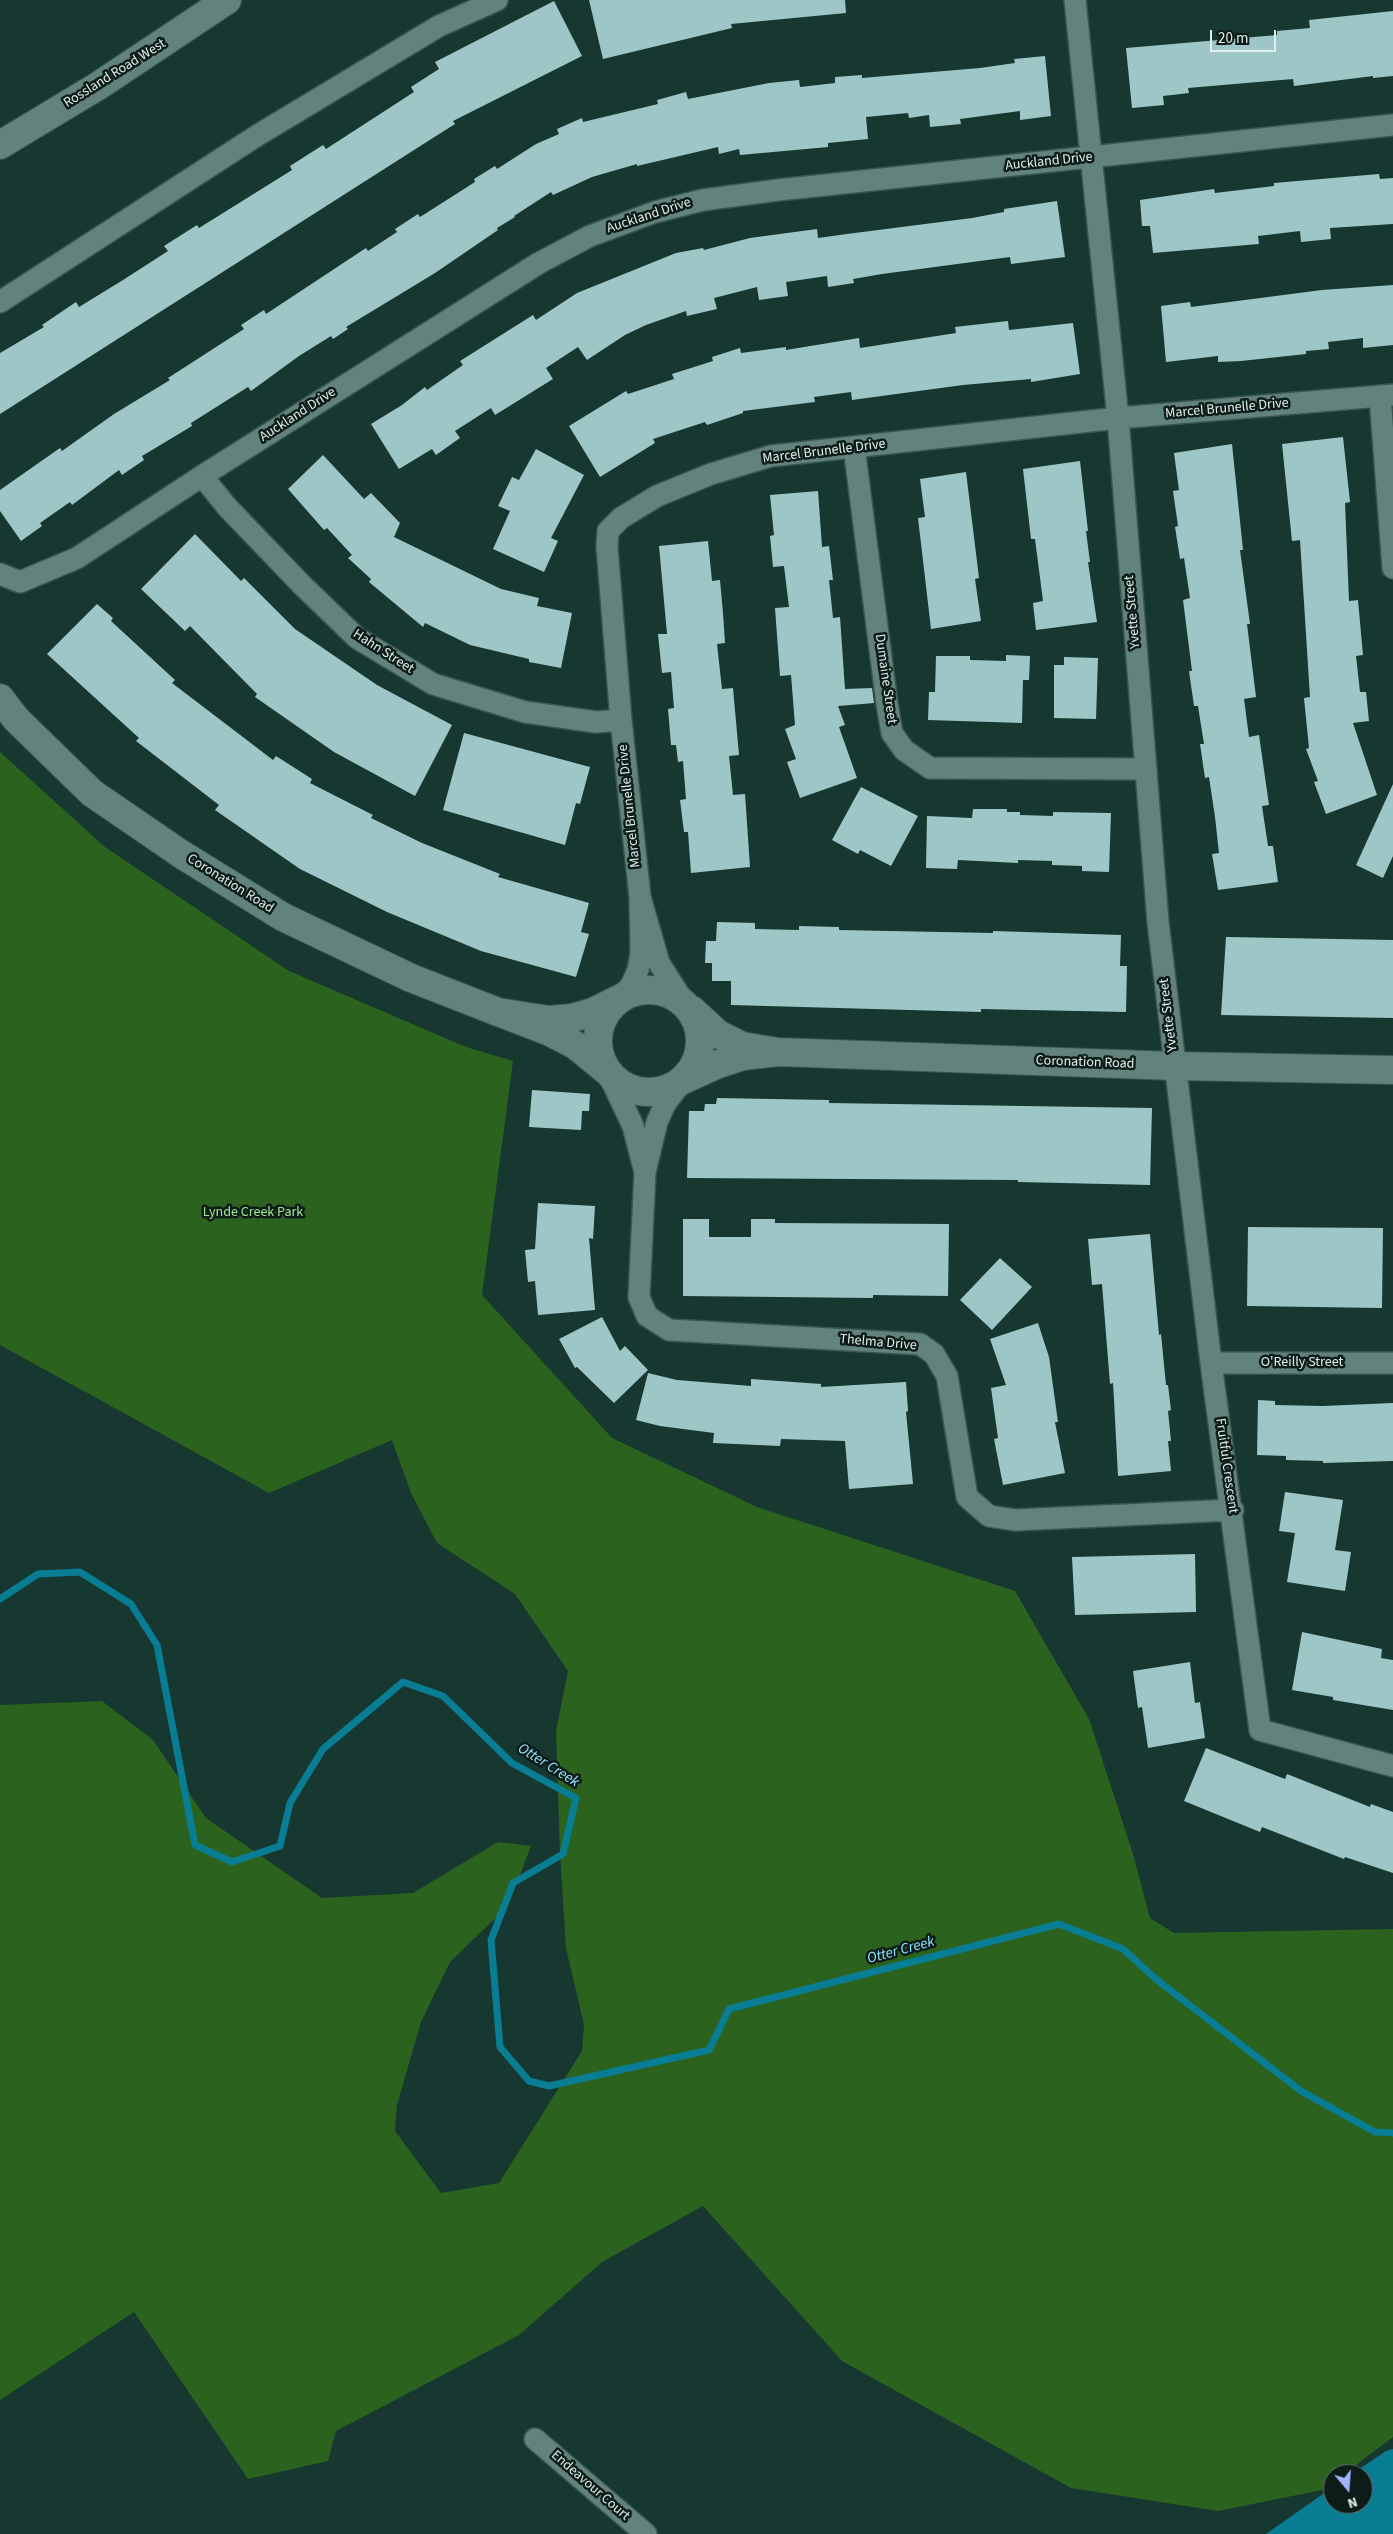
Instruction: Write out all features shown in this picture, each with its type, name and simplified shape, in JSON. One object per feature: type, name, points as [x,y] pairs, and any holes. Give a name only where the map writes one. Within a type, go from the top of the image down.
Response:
[{"type":"street","name":"Rossland Road West","points":[[0,145],[98,86],[226,0]]},
{"type":"street","points":[[0,302],[258,135],[439,26],[497,0]]},
{"type":"street","name":"Yvette Street","points":[[1075,0],[1118,418],[1158,922],[1175,1066]]},
{"type":"street","name":"Auckland Drive","points":[[0,574],[20,582],[77,558],[202,476],[539,263],[618,224],[703,200],[1393,125]]},
{"type":"street","points":[[1387,395],[1393,568]]},
{"type":"street","name":"Marcel Brunelle Drive","points":[[622,997],[632,984],[638,970],[641,954],[640,897],[621,720],[607,547],[608,531],[621,518],[658,496],[710,474],[771,456],[1118,418],[1387,395]]},
{"type":"street","name":"Dumaine Street","points":[[854,447],[887,704],[892,734],[904,750],[930,768],[1146,768]]},
{"type":"street","name":"Hahn Street","points":[[202,476],[228,508],[295,578],[357,638],[433,684],[525,712],[596,722],[621,720]]},
{"type":"street","name":"Coronation Road","points":[[0,698],[16,719],[92,792],[181,854],[283,917],[411,978],[550,1032],[575,1045],[607,1071]]},
{"type":"street","name":"Marcel Brunelle Drive","points":[[640,897],[659,963],[685,1004]]},
{"type":"street","points":[[655,990],[671,994],[685,1004],[695,1017],[701,1034],[701,1042],[694,1067],[665,1104],[657,1122],[645,1172],[633,1126],[600,1056],[598,1039],[601,1023],[610,1008],[622,997],[638,991],[655,990]]},
{"type":"street","name":"Coronation Road","points":[[498,1012],[549,1020],[572,1018],[593,1012],[622,997]]},
{"type":"street","name":"Coronation Road","points":[[685,1004],[718,1034],[742,1046],[778,1052],[1175,1066],[1393,1070]]},
{"type":"street","name":"Coronation Road","points":[[683,1080],[716,1065],[744,1056],[778,1052]]},
{"type":"street","name":"Fruitful Crescent","points":[[1175,1066],[1211,1363],[1260,1730],[1393,1766]]},
{"type":"street","points":[[607,1071],[619,1083],[635,1091],[652,1093],[668,1089],[683,1080]]},
{"type":"street","name":"Thelma Drive","points":[[645,1172],[639,1297],[647,1316],[669,1330],[920,1344],[934,1354],[947,1376],[967,1497],[989,1516],[1015,1520],[1232,1510]]},
{"type":"street","name":"O'Reilly Street","points":[[1211,1363],[1393,1364]]},
{"type":"street","name":"Endeavour Court","points":[[535,2439],[646,2534]]},
{"type":"green space","name":"Lynde Creek Park","points":[[0,752],[105,847],[289,971],[466,1047],[513,1061],[482,1295],[612,1438],[757,1507],[1015,1591],[1089,1719],[1133,1854],[1150,1918],[1174,1933],[1393,1929],[1393,2437],[1357,2464],[1323,2464],[1322,2490],[1218,2511],[1071,2488],[842,2361],[703,2206],[602,2262],[519,2335],[336,2431],[328,2461],[248,2479],[134,2312],[0,2400],[0,1705],[102,1701],[153,1740],[206,1818],[322,1898],[413,1893],[498,1842],[531,1846],[508,1906],[450,1962],[421,2022],[397,2105],[395,2131],[441,2193],[499,2183],[582,2051],[584,2025],[566,1948],[560,1854],[556,1731],[568,1671],[515,1594],[437,1543],[411,1493],[392,1440],[269,1493],[0,1345]]},
{"type":"water","points":[[1393,2449],[1393,2534],[1266,2534],[1323,2494],[1323,2514],[1373,2514],[1373,2464],[1367,2464],[1386,2451]]},
{"type":"building","points":[[589,0],[845,0],[846,13],[731,24],[732,28],[603,59]]},
{"type":"building","points":[[554,1],[582,56],[453,121],[455,124],[0,414],[0,353],[44,327],[42,325],[76,302],[79,307],[123,280],[168,251],[164,246],[197,225],[199,228],[292,170],[290,166],[323,145],[326,149],[414,92],[411,87],[439,69],[435,62]]},
{"type":"building","points":[[1393,11],[1393,76],[1373,78],[1373,76],[1294,86],[1293,79],[1188,88],[1189,93],[1163,96],[1164,105],[1132,108],[1126,48],[1277,35],[1277,31],[1310,28],[1309,20]]},
{"type":"building","points":[[1045,56],[1051,116],[1020,120],[1020,111],[960,119],[961,124],[930,127],[929,115],[909,118],[908,113],[866,117],[868,139],[828,143],[828,147],[740,155],[739,149],[719,154],[718,147],[637,166],[637,164],[592,177],[553,195],[551,192],[514,216],[497,228],[498,230],[435,273],[346,327],[348,329],[333,339],[331,336],[299,356],[251,391],[248,387],[191,423],[192,426],[142,456],[144,460],[122,475],[119,470],[72,505],[70,502],[40,523],[42,526],[21,541],[0,511],[0,490],[60,448],[62,451],[114,414],[170,380],[168,378],[244,329],[241,325],[264,310],[266,314],[366,248],[368,251],[397,232],[395,229],[418,214],[420,217],[475,182],[474,179],[495,166],[497,169],[536,144],[559,134],[557,129],[582,118],[583,122],[658,104],[657,100],[686,92],[688,99],[769,83],[799,80],[800,87],[835,83],[835,77],[862,75],[862,78],[980,68],[1015,63],[1014,59]]},
{"type":"building","points":[[1379,174],[1380,179],[1393,178],[1393,224],[1330,228],[1331,239],[1301,242],[1300,231],[1258,236],[1259,244],[1153,253],[1150,226],[1142,226],[1140,200],[1214,189],[1215,193],[1274,186],[1274,183]]},
{"type":"building","points":[[1057,201],[1065,257],[1011,264],[1010,257],[882,274],[853,279],[854,283],[828,287],[827,276],[786,282],[788,296],[759,300],[757,287],[714,298],[717,309],[687,316],[686,311],[646,325],[625,335],[587,360],[578,347],[546,368],[553,379],[495,415],[491,408],[455,431],[460,438],[436,455],[432,449],[399,469],[371,424],[402,405],[425,387],[427,390],[463,365],[460,361],[533,315],[536,320],[577,293],[676,253],[703,248],[704,250],[750,238],[817,229],[818,238],[972,218],[1004,212],[1004,209]]},
{"type":"building","points":[[1393,285],[1393,345],[1363,348],[1363,338],[1328,342],[1329,349],[1306,351],[1306,354],[1241,361],[1218,362],[1218,356],[1166,362],[1161,306],[1190,302],[1191,307],[1322,290]]},
{"type":"building","points":[[1008,321],[1009,330],[1073,323],[1080,374],[1031,382],[1031,379],[963,385],[852,400],[851,392],[814,397],[815,402],[743,411],[743,413],[707,425],[705,422],[653,439],[655,443],[600,477],[569,426],[626,391],[628,394],[674,379],[672,374],[713,361],[712,357],[740,348],[741,353],[786,347],[786,350],[859,338],[860,348],[956,333],[955,327]]},
{"type":"building","points":[[1343,437],[1350,502],[1345,503],[1349,601],[1358,600],[1363,655],[1356,656],[1360,692],[1366,692],[1369,721],[1353,723],[1377,795],[1326,814],[1314,782],[1318,781],[1306,749],[1309,748],[1304,698],[1310,697],[1300,540],[1292,541],[1282,444]]},
{"type":"building","points":[[1232,444],[1243,550],[1240,550],[1250,624],[1247,624],[1256,697],[1244,699],[1249,737],[1259,735],[1269,805],[1262,806],[1268,846],[1273,846],[1278,882],[1218,890],[1212,854],[1219,853],[1215,817],[1209,777],[1205,778],[1200,744],[1204,744],[1198,706],[1194,706],[1189,671],[1192,671],[1183,600],[1190,598],[1184,558],[1180,559],[1175,527],[1178,526],[1173,491],[1179,490],[1174,453]]},
{"type":"building","points":[[536,449],[584,475],[551,538],[558,541],[544,572],[493,549],[510,511],[498,506],[512,477],[519,480]]},
{"type":"building","points":[[323,455],[364,499],[371,493],[400,523],[394,537],[501,589],[539,598],[537,606],[572,613],[561,668],[529,662],[529,659],[470,645],[425,623],[423,627],[369,582],[371,579],[348,558],[352,555],[327,528],[324,530],[288,489]]},
{"type":"building","points":[[1080,461],[1088,531],[1086,531],[1090,562],[1088,562],[1097,622],[1036,630],[1033,603],[1043,601],[1035,539],[1031,539],[1023,469]]},
{"type":"building","points":[[966,472],[979,578],[975,579],[981,621],[931,629],[918,518],[925,517],[920,479]]},
{"type":"building","points":[[818,491],[822,547],[829,546],[833,580],[829,580],[833,618],[840,617],[845,689],[872,688],[874,703],[838,706],[845,725],[839,727],[857,778],[800,798],[787,762],[796,759],[785,729],[795,725],[791,675],[780,676],[775,608],[789,607],[784,566],[773,567],[770,536],[774,535],[770,495]]},
{"type":"building","points":[[195,534],[241,581],[244,578],[295,629],[377,685],[452,725],[415,796],[334,752],[255,697],[257,694],[190,626],[185,631],[141,589]]},
{"type":"building","points":[[708,541],[712,581],[720,580],[725,643],[717,644],[722,689],[733,688],[739,755],[729,756],[733,795],[745,794],[750,867],[691,873],[688,832],[684,832],[680,800],[686,799],[683,761],[678,762],[676,745],[671,745],[668,709],[674,708],[671,672],[662,673],[658,634],[667,634],[659,546]]},
{"type":"building","points":[[97,604],[113,618],[111,621],[175,680],[172,683],[273,760],[276,756],[312,779],[310,783],[373,815],[371,818],[422,843],[500,874],[498,877],[589,903],[581,932],[589,934],[576,977],[481,951],[387,912],[300,869],[215,810],[219,805],[136,741],[139,738],[47,654]]},
{"type":"building","points":[[1006,655],[1030,656],[1029,680],[1023,680],[1022,723],[928,720],[929,692],[935,692],[936,656],[970,656],[970,660],[1006,661]]},
{"type":"building","points":[[1064,657],[1098,658],[1096,719],[1054,718],[1054,665],[1064,665]]},
{"type":"building","points":[[464,733],[590,767],[580,804],[576,803],[565,845],[443,810]]},
{"type":"building","points":[[1393,784],[1393,856],[1383,878],[1356,865]]},
{"type":"building","points":[[861,787],[918,816],[891,866],[860,850],[858,854],[832,840]]},
{"type":"building","points":[[973,809],[1007,809],[1007,812],[1020,812],[1020,815],[1053,816],[1053,812],[1111,813],[1109,872],[1082,871],[1082,866],[1052,865],[1052,861],[1018,860],[1018,863],[958,860],[957,869],[926,868],[927,816],[972,818]]},
{"type":"building","points":[[717,922],[755,923],[755,929],[799,930],[799,926],[839,927],[839,930],[993,933],[993,931],[1121,935],[1120,966],[1127,966],[1126,1012],[981,1009],[981,1012],[731,1005],[731,981],[712,981],[712,963],[705,963],[706,941],[716,941]]},
{"type":"building","points":[[1226,937],[1393,940],[1393,1018],[1221,1015]]},
{"type":"building","points":[[532,1090],[590,1094],[589,1111],[582,1111],[581,1130],[529,1127]]},
{"type":"building","points":[[717,1098],[829,1100],[829,1103],[1152,1108],[1150,1185],[1018,1182],[1018,1180],[687,1178],[689,1111],[704,1111],[705,1104],[716,1104]]},
{"type":"building","points":[[538,1203],[595,1206],[593,1239],[589,1238],[595,1310],[538,1315],[535,1281],[528,1282],[525,1250],[535,1249]]},
{"type":"building","points":[[683,1219],[709,1219],[709,1237],[751,1237],[751,1219],[775,1219],[775,1223],[949,1224],[948,1296],[873,1295],[873,1298],[683,1296]]},
{"type":"building","points":[[1248,1227],[1383,1228],[1382,1308],[1247,1306]]},
{"type":"building","points":[[1150,1234],[1159,1335],[1161,1334],[1166,1385],[1168,1385],[1171,1410],[1168,1411],[1171,1441],[1168,1441],[1171,1471],[1118,1476],[1113,1383],[1110,1384],[1102,1284],[1092,1285],[1088,1239]]},
{"type":"building","points":[[1000,1258],[1032,1287],[992,1330],[960,1300]]},
{"type":"building","points":[[602,1317],[620,1351],[625,1346],[648,1370],[614,1403],[577,1367],[575,1368],[559,1339]]},
{"type":"building","points":[[1038,1323],[1049,1357],[1058,1422],[1055,1422],[1065,1473],[1003,1485],[994,1439],[998,1438],[991,1388],[1006,1385],[990,1339]]},
{"type":"building","points":[[648,1373],[677,1380],[751,1386],[751,1379],[821,1384],[821,1387],[906,1382],[908,1411],[906,1412],[913,1484],[849,1489],[845,1441],[781,1439],[780,1446],[713,1443],[714,1433],[660,1426],[636,1420]]},
{"type":"building","points":[[1258,1400],[1275,1401],[1275,1405],[1323,1406],[1393,1403],[1393,1461],[1323,1463],[1323,1461],[1286,1460],[1286,1456],[1257,1455]]},
{"type":"building","points":[[1285,1492],[1343,1500],[1335,1550],[1351,1552],[1345,1591],[1287,1582],[1295,1533],[1279,1531]]},
{"type":"building","points":[[1195,1554],[1196,1612],[1075,1615],[1072,1557]]},
{"type":"building","points":[[1302,1632],[1382,1649],[1381,1658],[1393,1660],[1393,1710],[1333,1700],[1333,1697],[1292,1690]]},
{"type":"building","points":[[1190,1662],[1195,1703],[1200,1702],[1205,1738],[1148,1748],[1142,1707],[1138,1708],[1133,1671]]},
{"type":"building","points":[[1206,1748],[1285,1779],[1287,1774],[1370,1807],[1371,1804],[1393,1812],[1393,1873],[1345,1857],[1344,1859],[1262,1827],[1260,1832],[1184,1801]]},
{"type":"waterway","name":"Otter Creek","points":[[0,1599],[38,1574],[80,1572],[131,1604],[157,1645],[195,1845],[232,1862],[280,1846],[290,1803],[323,1749],[403,1682],[443,1696],[512,1763],[576,1798],[563,1854],[513,1883],[491,1940],[500,2047],[529,2081],[549,2086],[709,2050],[729,2009],[1059,1924],[1123,1949],[1157,1980],[1301,2091],[1375,2132],[1393,2133]]}]
